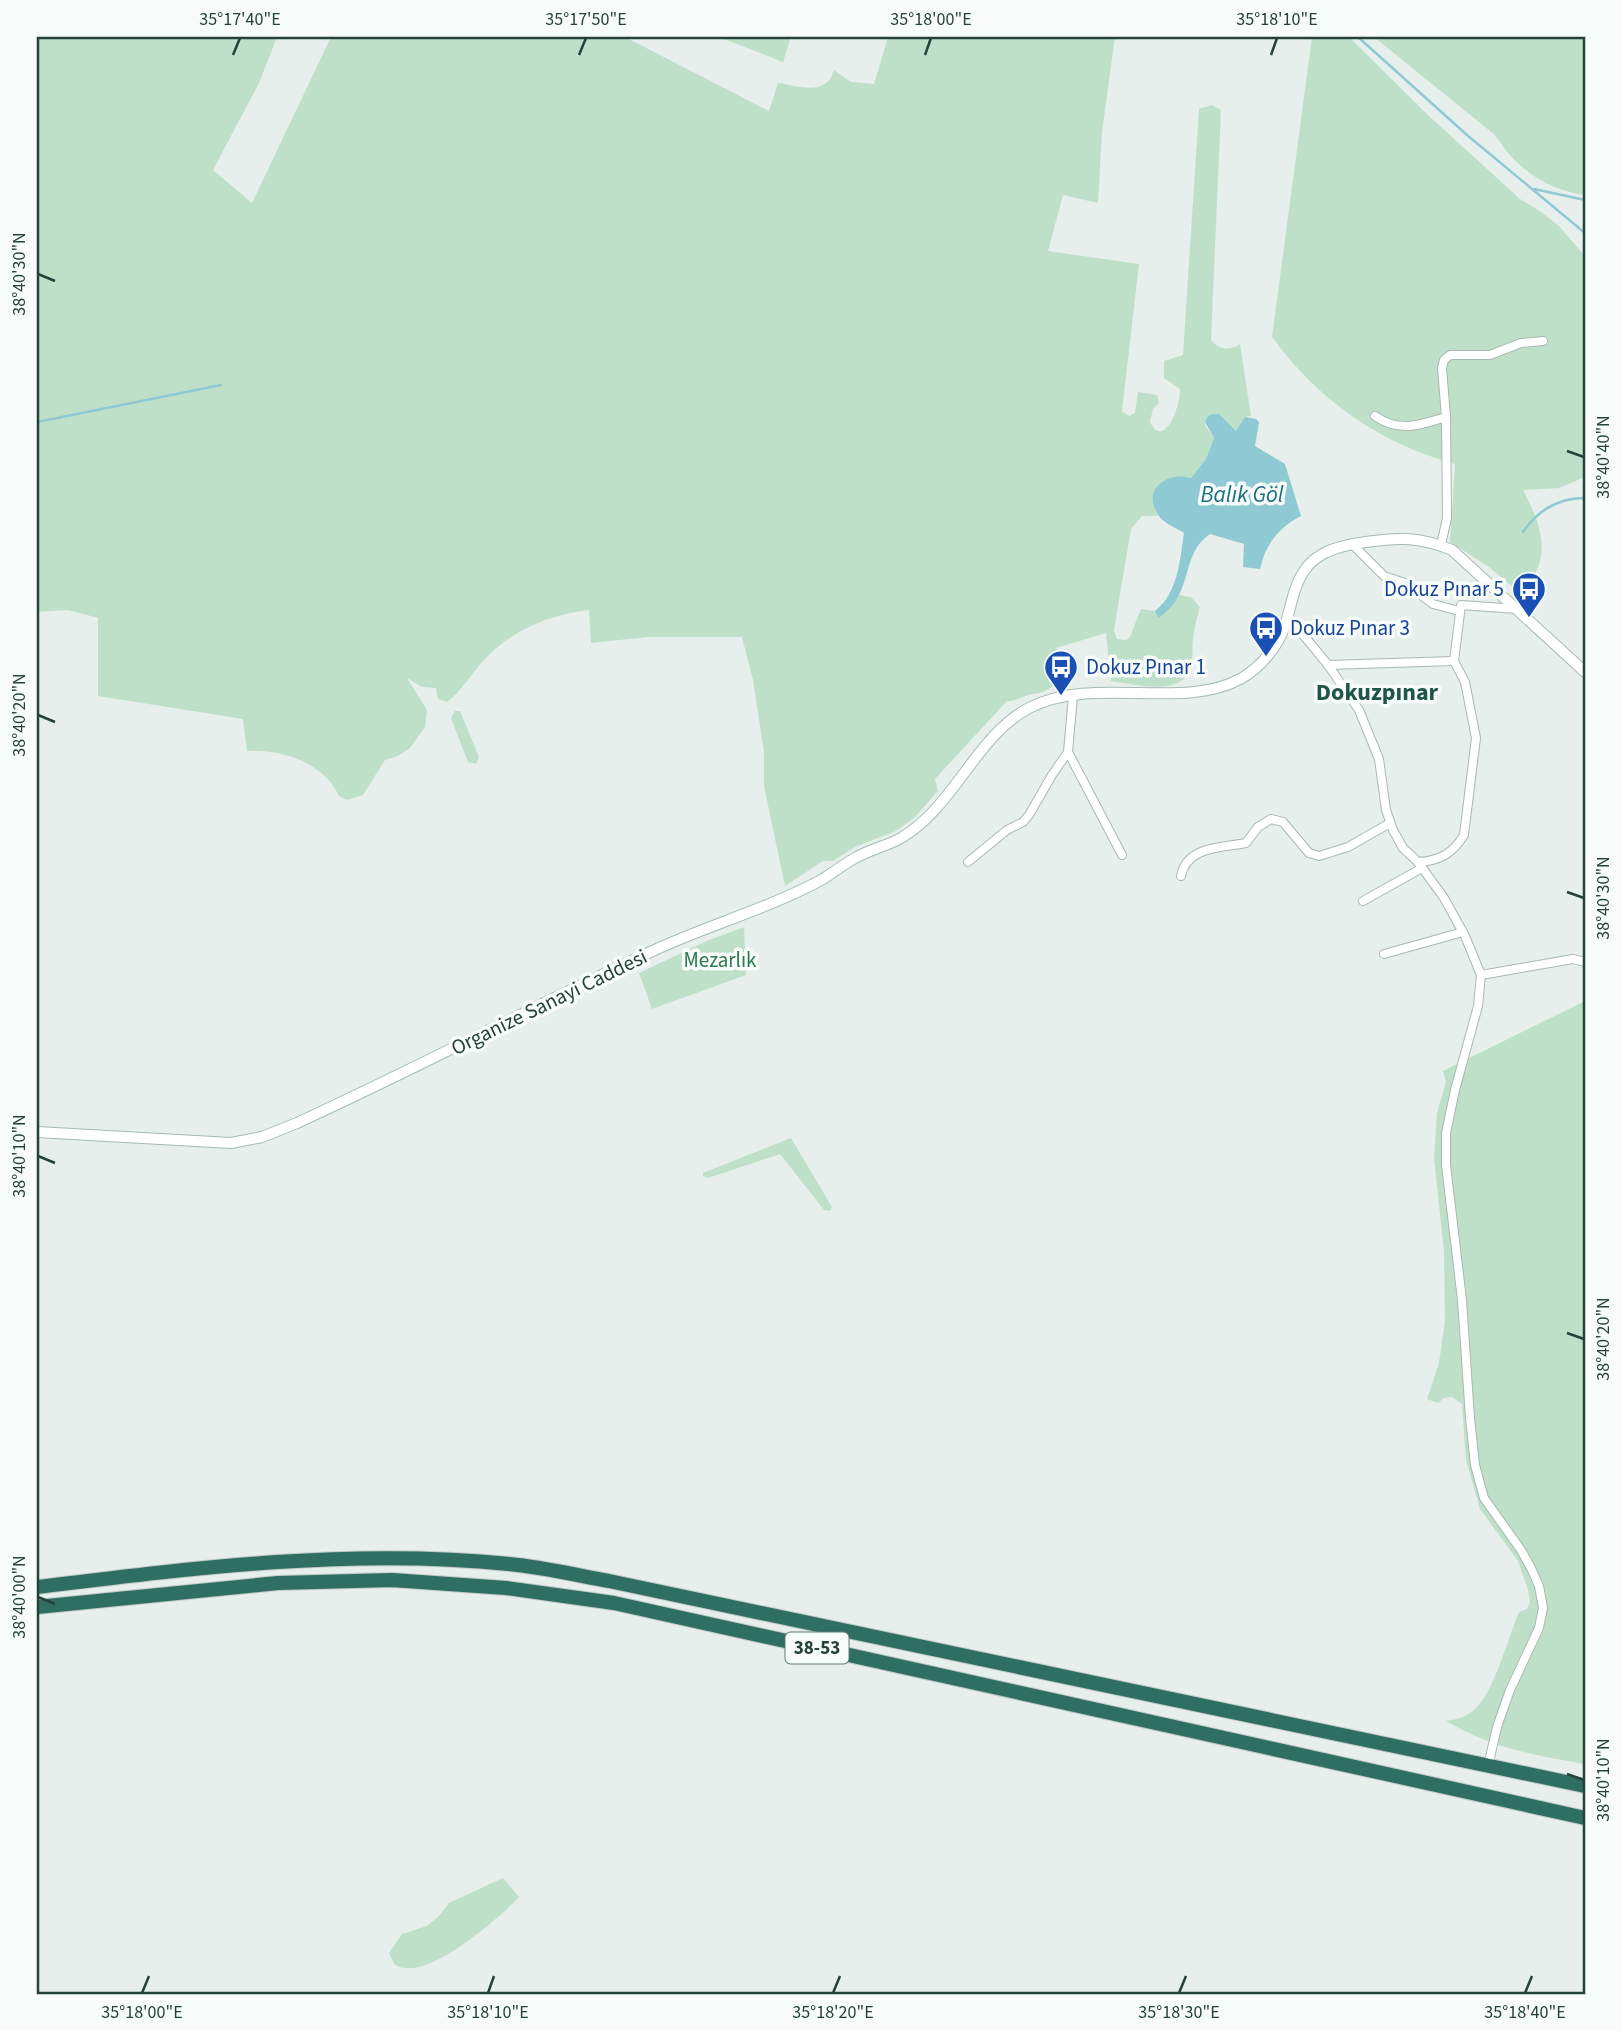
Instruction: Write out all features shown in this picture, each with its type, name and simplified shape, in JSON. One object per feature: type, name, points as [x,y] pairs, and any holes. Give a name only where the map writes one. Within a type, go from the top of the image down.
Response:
[{"type":"highway","name":"38-53","points":[[37,1587],[147,1573],[287,1560],[398,1557],[510,1564],[609,1581],[1585,1786]]},
{"type":"highway","name":"38-53","points":[[37,1607],[278,1583],[392,1580],[506,1588],[614,1603],[1585,1818]]},
{"type":"street","points":[[1441,545],[1447,518],[1446,417],[1442,368],[1447,357],[1490,355],[1521,343],[1543,341]]},
{"type":"street","points":[[1375,416],[1385,423],[1409,427],[1446,417]]},
{"type":"street","name":"Organize Sanayi Caddesi","points":[[37,1132],[231,1143],[262,1137],[297,1123],[661,948],[821,880],[859,855],[900,838],[925,821],[1006,725],[1026,709],[1050,699],[1116,691],[1182,693],[1214,690],[1244,677],[1266,658],[1283,629],[1296,585],[1312,561],[1323,553],[1352,544],[1405,537],[1430,540],[1452,550],[1585,672]]},
{"type":"street","points":[[1352,544],[1384,576],[1405,583],[1433,604],[1459,611]]},
{"type":"street","points":[[1363,901],[1420,865],[1446,856],[1457,847],[1464,835],[1476,738],[1465,682],[1454,660],[1459,611],[1461,605],[1518,609]]},
{"type":"street","points":[[1287,615],[1328,665],[1359,710],[1379,759],[1390,823],[1403,848],[1420,865],[1444,898],[1463,932],[1481,975],[1478,1006],[1455,1090],[1446,1143],[1446,1165],[1462,1300],[1470,1419],[1475,1465],[1484,1498],[1531,1568],[1539,1586],[1543,1608],[1539,1628],[1510,1690],[1497,1727],[1488,1766]]},
{"type":"street","points":[[1328,665],[1454,660]]},
{"type":"street","points":[[968,862],[1007,830],[1023,822],[1068,752],[1073,696]]},
{"type":"street","points":[[1068,752],[1122,855]]},
{"type":"street","points":[[1181,876],[1191,857],[1204,851],[1246,843],[1258,827],[1271,819],[1283,822],[1309,853],[1319,856],[1348,847],[1390,823]]},
{"type":"street","points":[[1384,954],[1463,932]]},
{"type":"street","points":[[1481,975],[1573,959],[1585,962]]},
{"type":"green space","points":[[37,37],[277,37],[259,83],[213,170],[252,203],[331,37],[625,37],[769,111],[778,83],[819,87],[825,84],[834,70],[851,82],[874,84],[888,37],[1115,37],[1102,132],[1098,203],[1063,195],[1048,251],[1139,264],[1122,411],[1129,416],[1135,413],[1138,392],[1157,395],[1159,403],[1153,409],[1150,422],[1155,430],[1166,429],[1175,414],[1180,396],[1180,389],[1164,378],[1164,361],[1183,355],[1199,109],[1212,105],[1221,110],[1211,340],[1225,348],[1240,344],[1251,416],[1245,417],[1237,431],[1206,419],[1205,425],[1214,438],[1206,459],[1191,478],[1183,477],[1160,484],[1156,495],[1158,516],[1142,516],[1131,529],[1114,630],[1117,639],[1126,640],[1130,637],[1141,609],[1155,611],[1157,617],[1171,607],[1179,595],[1191,597],[1200,607],[1193,635],[1191,667],[1186,677],[1178,683],[1156,687],[1111,681],[1106,633],[1056,648],[1061,668],[1054,686],[1040,693],[1007,701],[935,779],[938,791],[915,817],[896,831],[855,847],[833,861],[823,861],[785,886],[764,786],[764,752],[753,680],[742,637],[648,637],[591,643],[589,610],[545,620],[518,633],[494,650],[447,702],[438,699],[436,688],[422,687],[407,678],[427,710],[425,727],[410,748],[385,760],[363,795],[347,800],[339,796],[323,774],[300,760],[273,752],[247,751],[243,719],[98,696],[98,618],[68,610],[37,612]]},
{"type":"green space","points":[[719,37],[791,37],[783,62]]},
{"type":"green space","points":[[1312,37],[1349,37],[1429,116],[1520,199],[1559,226],[1585,256],[1585,477],[1559,488],[1523,490],[1540,530],[1542,543],[1537,568],[1519,592],[1489,567],[1450,542],[1455,464],[1401,444],[1352,416],[1309,380],[1272,337]]},
{"type":"green space","points":[[1374,37],[1585,37],[1585,195],[1557,188],[1533,176],[1512,158],[1495,135]]},
{"type":"green space","points":[[455,711],[460,711],[479,757],[476,764],[468,762],[451,718]]},
{"type":"green space","name":"Mezarlık","points":[[744,927],[746,975],[652,1009],[639,973],[709,940]]},
{"type":"green space","points":[[1585,1001],[1585,1764],[1548,1758],[1496,1744],[1446,1721],[1469,1714],[1483,1700],[1519,1612],[1527,1609],[1530,1602],[1518,1561],[1480,1509],[1466,1460],[1462,1404],[1452,1397],[1444,1398],[1438,1403],[1427,1399],[1439,1363],[1445,1320],[1444,1252],[1434,1158],[1437,1113],[1446,1082],[1443,1071]]},
{"type":"green space","points":[[791,1138],[832,1207],[830,1211],[824,1210],[780,1154],[708,1178],[703,1176],[703,1173]]},
{"type":"green space","points":[[503,1878],[519,1897],[478,1933],[460,1947],[423,1966],[407,1968],[394,1964],[389,1953],[402,1934],[427,1926],[449,1903]]},
{"type":"water","name":"Balık Göl","points":[[1219,414],[1236,431],[1245,417],[1259,422],[1255,446],[1285,464],[1301,516],[1274,538],[1265,552],[1260,569],[1243,567],[1244,544],[1210,534],[1194,553],[1177,598],[1170,609],[1158,618],[1155,611],[1169,595],[1177,575],[1184,533],[1159,516],[1153,504],[1153,496],[1155,489],[1167,479],[1183,476],[1191,478],[1206,459],[1214,438],[1205,422],[1208,416]]},
{"type":"waterway","points":[[1358,37],[1467,135],[1585,233]]},
{"type":"waterway","points":[[1534,189],[1585,200]]},
{"type":"waterway","points":[[37,422],[221,385]]},
{"type":"waterway","points":[[1523,532],[1535,517],[1550,507],[1566,500],[1585,498]]},
{"type":"place","name":"Dokuz Pınar 5","points":[[1529,619]]},
{"type":"place","name":"Dokuz Pınar 3","points":[[1266,658]]},
{"type":"place","name":"Dokuz Pınar 1","points":[[1061,697]]},
{"type":"district","name":"Dokuzpınar","points":[[1377,692]]}]
